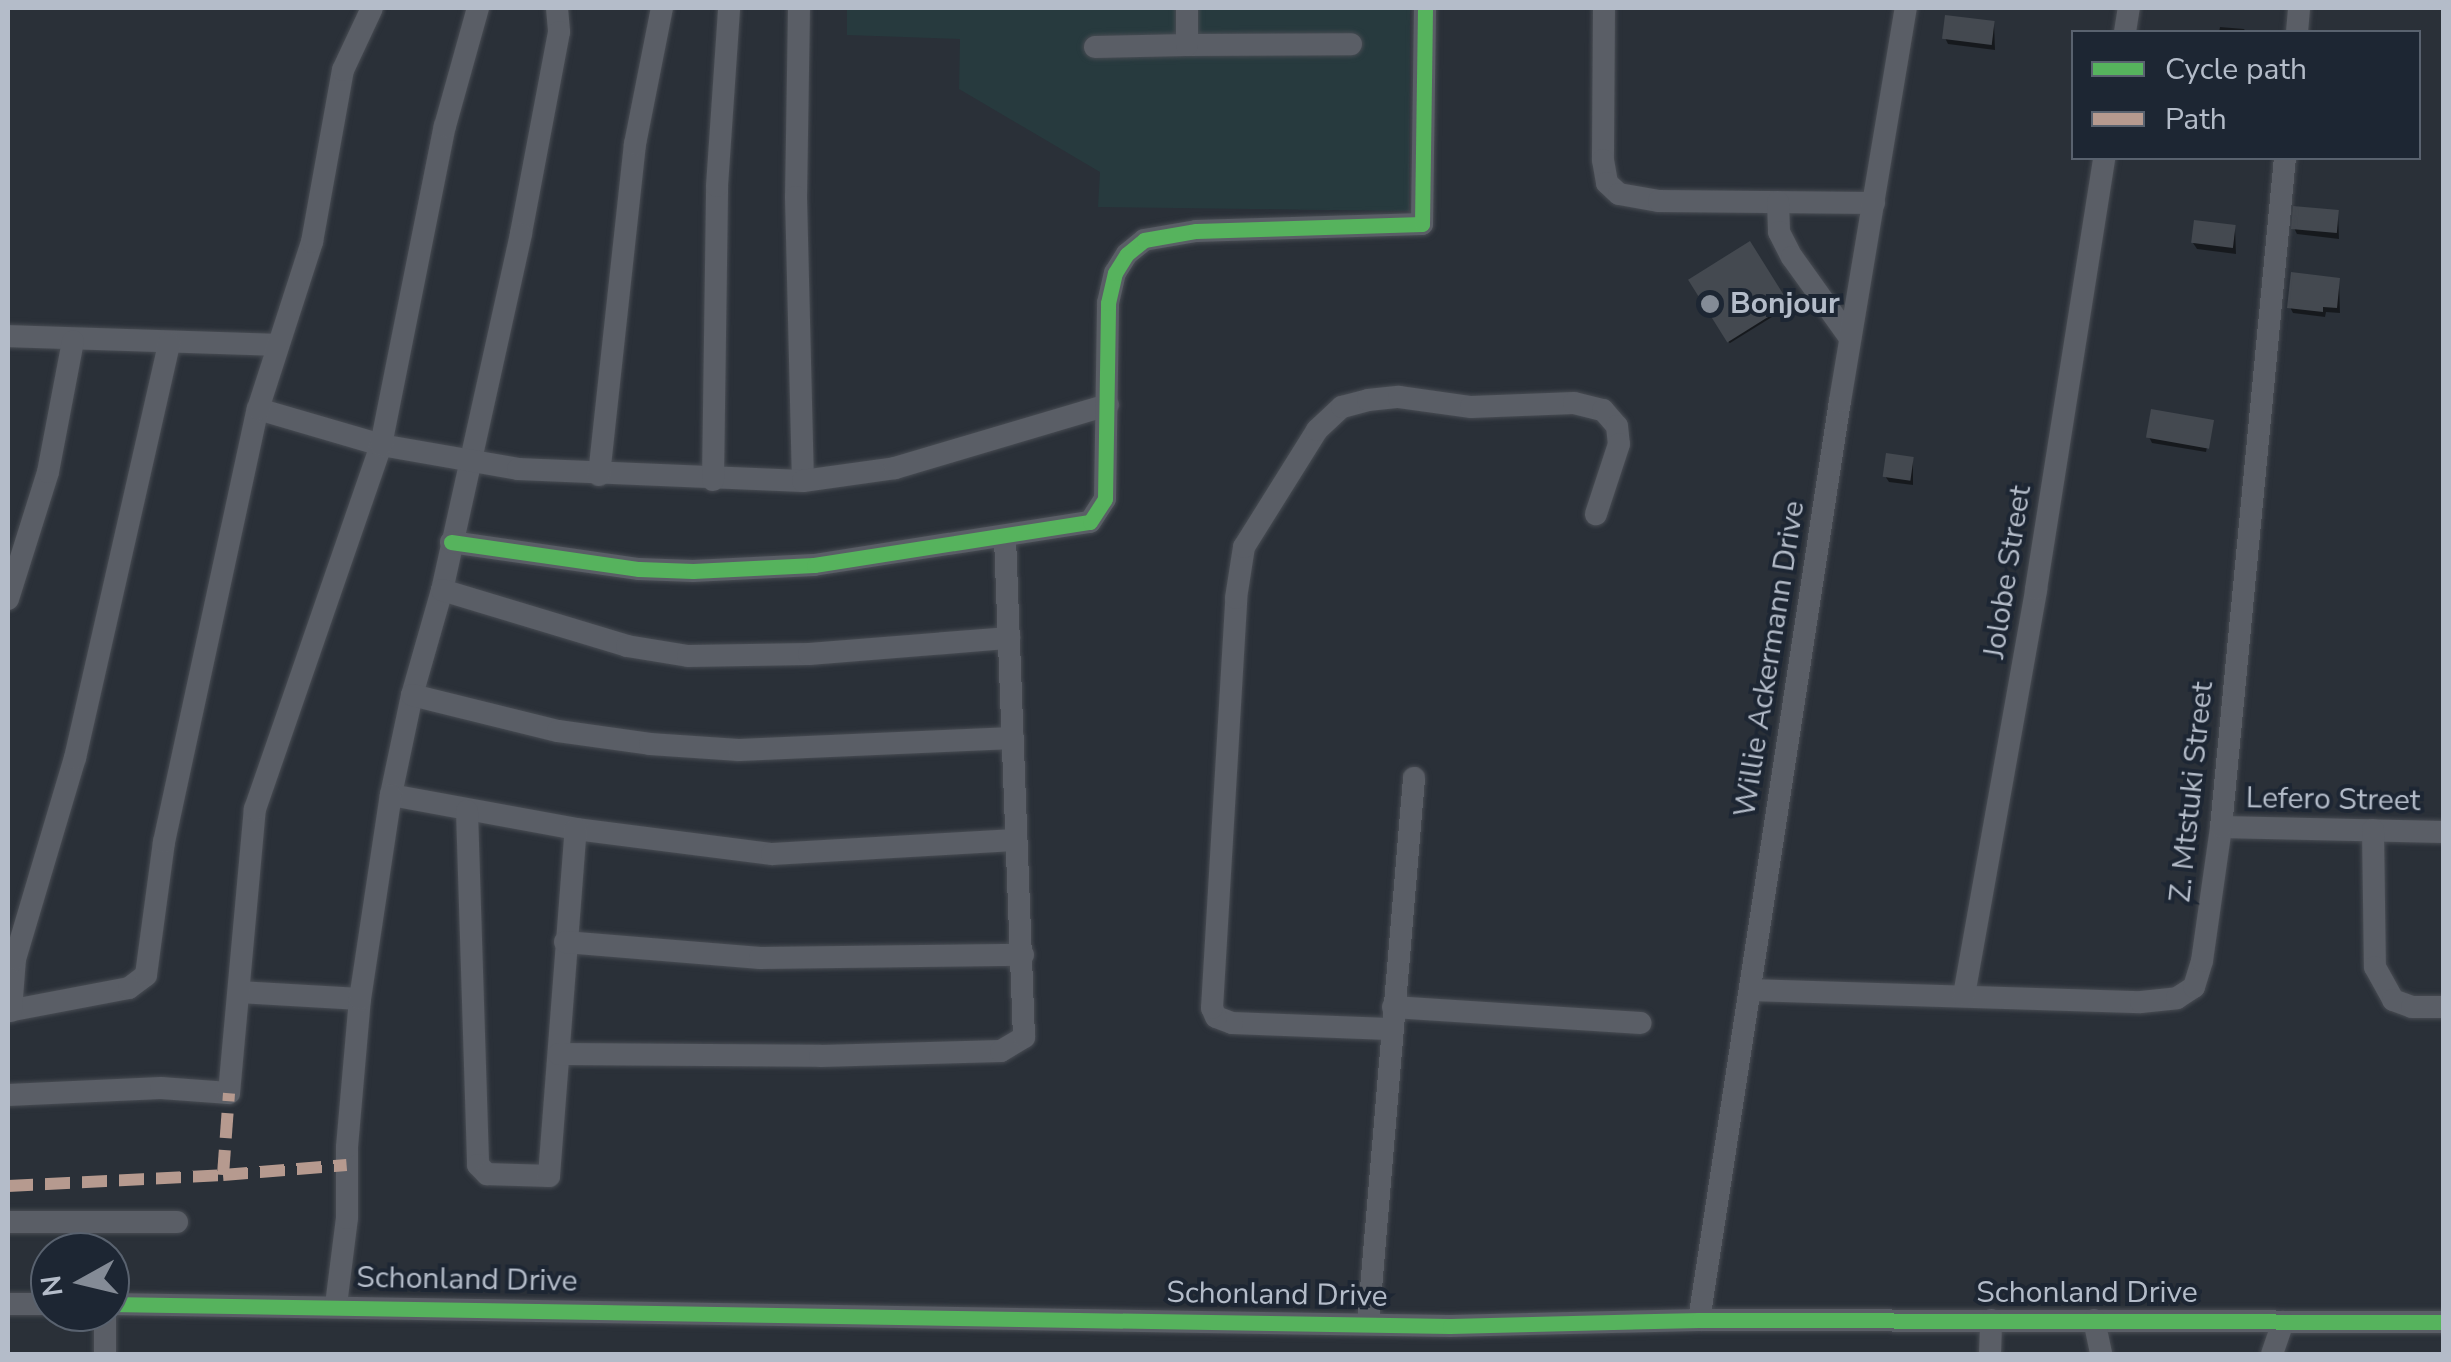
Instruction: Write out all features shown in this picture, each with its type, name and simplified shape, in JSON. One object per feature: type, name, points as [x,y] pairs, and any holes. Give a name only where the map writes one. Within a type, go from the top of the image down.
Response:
[{"type":"street","points":[[168,344],[75,758],[15,959],[9,1011],[129,988],[146,975],[164,842],[258,409],[320,209],[343,70],[372,8]]},
{"type":"street","points":[[8,1095],[162,1088],[229,1094],[251,834],[262,784],[381,445],[445,126],[478,8]]},
{"type":"street","points":[[336,1305],[348,1218],[347,1147],[360,999],[392,795],[412,695],[442,590],[472,459],[531,179],[559,32],[557,8]]},
{"type":"street","points":[[599,475],[635,144],[662,8]]},
{"type":"street","points":[[713,480],[717,186],[729,8]]},
{"type":"street","points":[[799,8],[796,235],[802,481]]},
{"type":"street","points":[[1187,8],[1187,45]]},
{"type":"street","points":[[451,542],[639,568],[692,570],[814,565],[1081,525],[1098,514],[1105,498],[1108,304],[1115,273],[1144,240],[1196,231],[1422,224],[1424,8]]},
{"type":"street","points":[[1604,8],[1607,183],[1619,194],[1659,201],[1874,203]]},
{"type":"street","name":"Willie Ackermann Drive","points":[[1700,1320],[1850,338],[1906,8]]},
{"type":"street","points":[[1095,47],[1351,44]]},
{"type":"street","name":"Jolobe Street","points":[[1964,995],[2036,589],[2104,160]]},
{"type":"street","name":"Z. Mtstuki Street","points":[[1750,990],[2142,1002],[2177,998],[2194,987],[2202,962],[2221,827],[2285,160]]},
{"type":"street","points":[[1778,202],[1780,232],[1792,257],[1850,338]]},
{"type":"street","points":[[8,336],[276,346]]},
{"type":"street","points":[[8,599],[48,472],[74,341]]},
{"type":"street","points":[[1596,514],[1619,444],[1617,426],[1603,410],[1574,402],[1470,406],[1400,397],[1368,400],[1342,408],[1317,430],[1244,547],[1236,598],[1212,1008],[1216,1017],[1232,1024],[1391,1018],[1640,1023]]},
{"type":"street","points":[[258,409],[381,445],[518,468],[599,475],[802,481],[912,463],[1108,405]]},
{"type":"street","points":[[560,1054],[820,1056],[1001,1052],[1024,1037],[1005,537]]},
{"type":"street","points":[[442,590],[627,646],[688,656],[809,654],[1009,638]]},
{"type":"street","points":[[412,695],[558,731],[650,744],[739,750],[1013,738]]},
{"type":"street","points":[[1368,1324],[1414,778]]},
{"type":"street","points":[[392,795],[576,829],[772,854],[1015,840]]},
{"type":"street","points":[[467,811],[481,1171],[549,1176],[576,829]]},
{"type":"street","name":"Lefero Street","points":[[2221,827],[2444,832]]},
{"type":"street","points":[[2373,830],[2375,967],[2392,1000],[2412,1007],[2444,1007]]},
{"type":"street","points":[[565,942],[760,958],[1022,955]]},
{"type":"street","points":[[239,992],[360,999]]},
{"type":"street","points":[[8,1222],[176,1222]]},
{"type":"street","name":"Schonland Drive","points":[[130,1304],[1368,1324],[1700,1320],[2444,1322]]},
{"type":"street","points":[[1990,1320],[1990,1354]]},
{"type":"street","points":[[2094,1320],[2101,1354]]},
{"type":"street","points":[[2272,1354],[2283,1322]]},
{"type":"green space","points":[[847,8],[1410,8],[1409,211],[1098,207],[1100,172],[959,89],[960,39],[847,35]]},
{"type":"building","points":[[1945,15],[1995,21],[1992,45],[1942,39]]},
{"type":"building","points":[[2293,206],[2339,210],[2337,233],[2291,229]]},
{"type":"building","points":[[2194,220],[2236,225],[2233,248],[2191,243]]},
{"type":"building","points":[[1750,241],[1789,304],[1727,342],[1688,280]]},
{"type":"building","points":[[2291,272],[2340,278],[2337,308],[2323,307],[2323,312],[2287,308]]},
{"type":"building","points":[[2151,409],[2214,420],[2209,449],[2146,438]]},
{"type":"building","points":[[1886,453],[1914,457],[1910,481],[1883,477]]},
{"type":"marked path","points":[[8,1186],[223,1175],[229,1093]]},
{"type":"marked path","points":[[223,1175],[347,1165]]},
{"type":"cycle path","points":[[451,542],[639,569],[693,571],[814,565],[1090,522],[1105,499],[1108,303],[1115,273],[1127,254],[1144,240],[1196,231],[1422,224],[1425,8]]},
{"type":"cycle path","points":[[130,1304],[1450,1326],[1699,1320],[2444,1322]]},
{"type":"place","name":"Bonjour","points":[[1710,304]]}]
